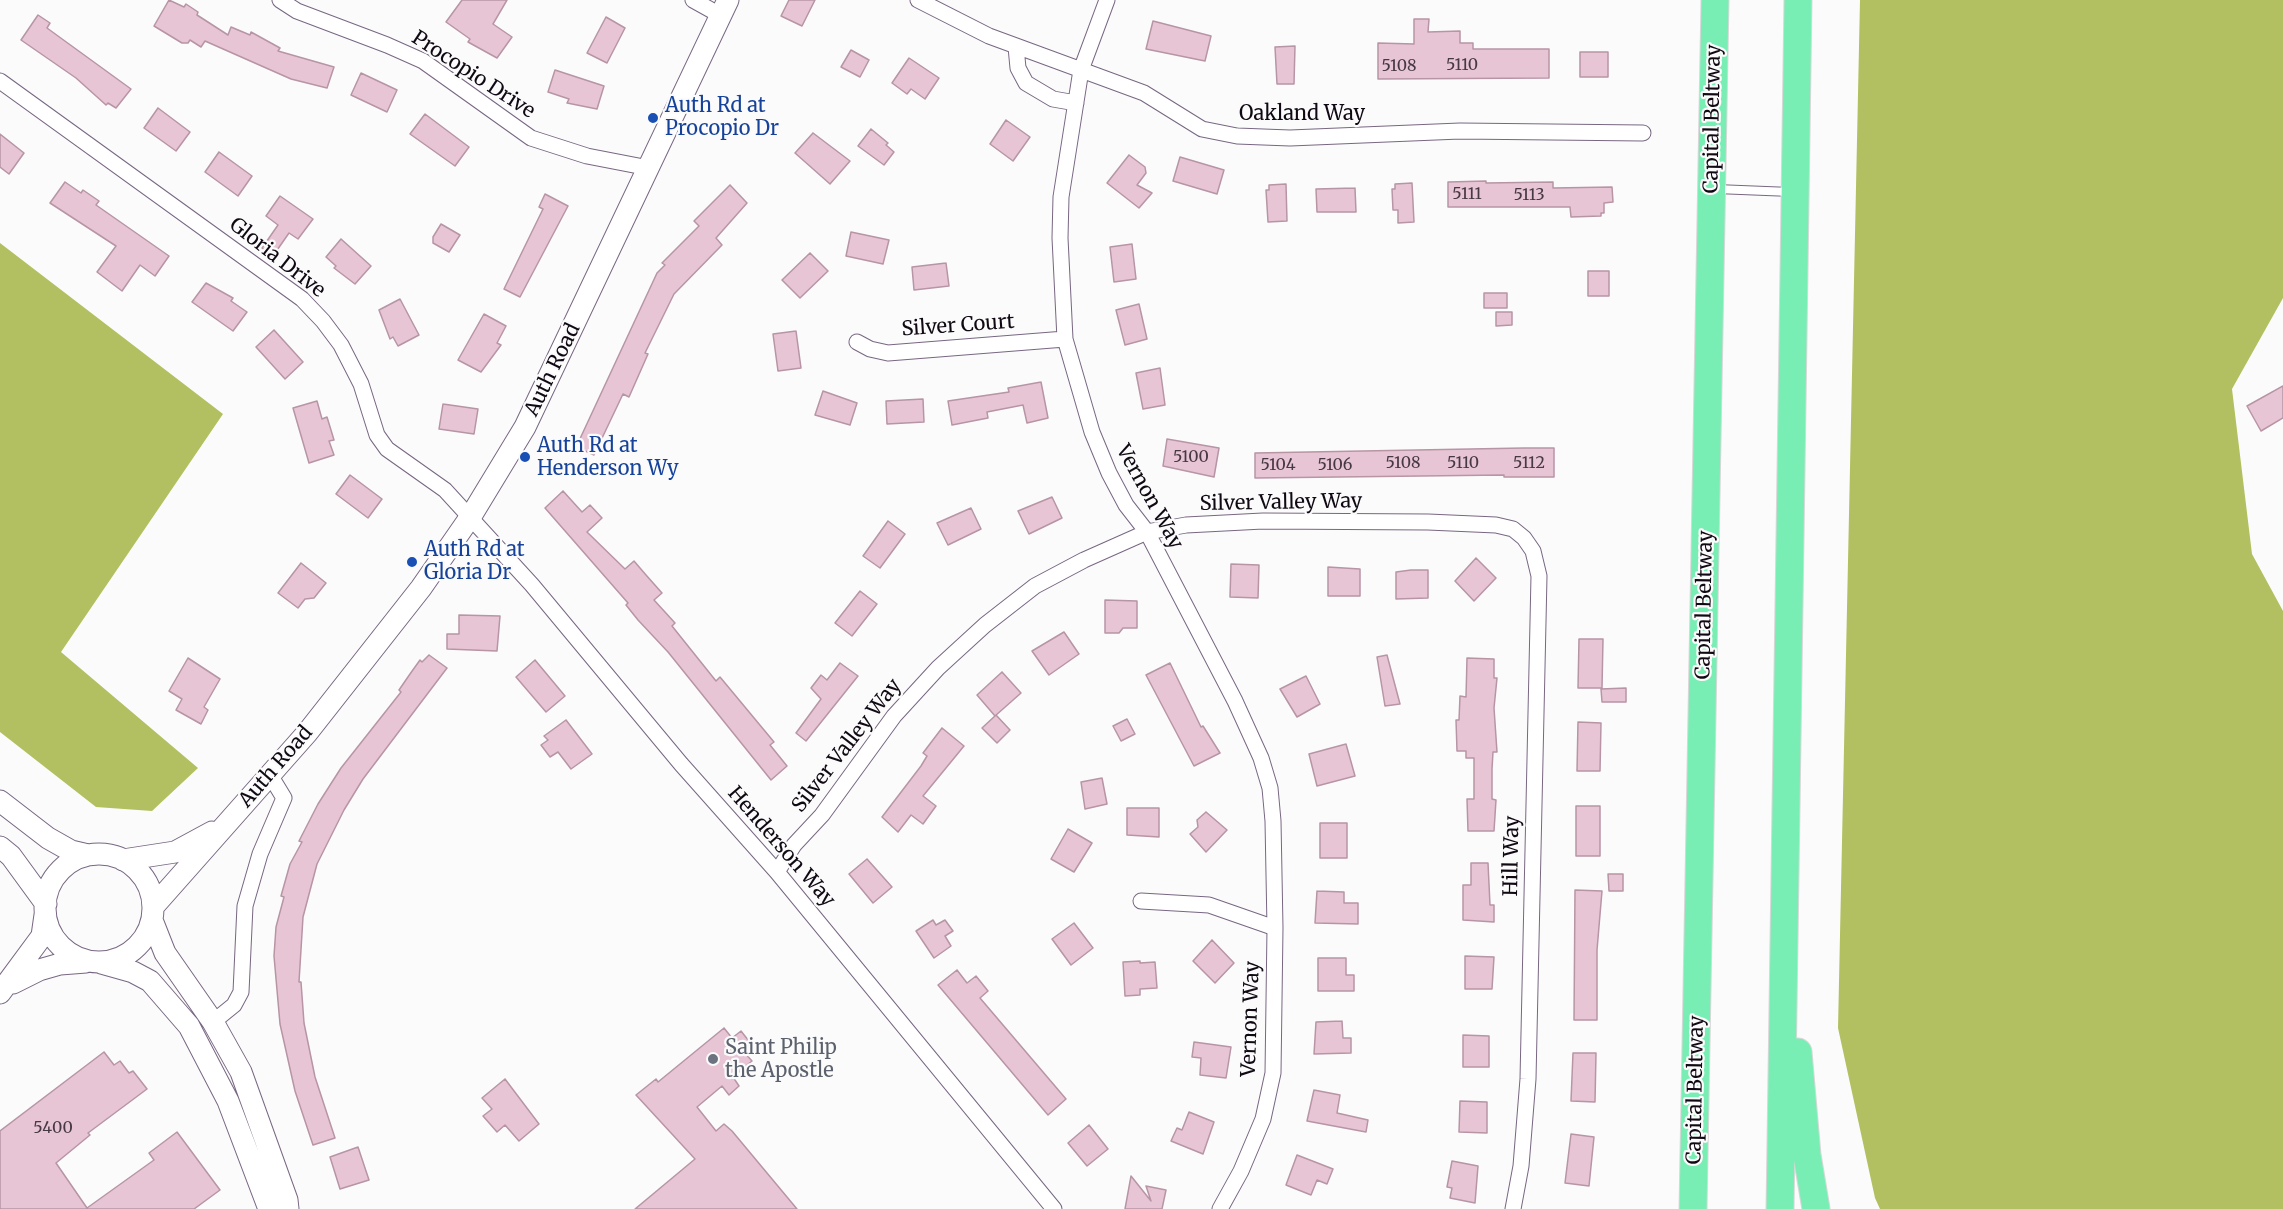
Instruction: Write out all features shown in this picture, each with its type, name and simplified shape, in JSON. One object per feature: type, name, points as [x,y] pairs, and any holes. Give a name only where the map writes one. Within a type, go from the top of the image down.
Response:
[{"type":"highway","name":"Capital Beltway","points":[[1693,1209],[1715,0]]},
{"type":"highway","points":[[1780,1209],[1798,0]]},
{"type":"highway","points":[[1786,876],[1807,1155],[1816,1209]]},
{"type":"main road","name":"Auth Road","points":[[153,913],[362,665],[471,516],[525,427],[724,8]]},
{"type":"main road","points":[[0,801],[48,838],[71,851],[88,855],[106,854],[123,860],[138,870],[148,885],[153,913],[165,953],[213,1022],[241,1072],[287,1200],[288,1209]]},
{"type":"main road","name":"Auth Road","points":[[123,860],[176,852],[203,839],[232,818]]},
{"type":"main road","points":[[0,847],[11,856],[46,910],[50,931],[59,945],[71,955],[133,972],[150,981],[189,1026],[228,1101],[269,1209]]},
{"type":"main road","points":[[2,990],[42,936],[46,895],[55,877],[69,863],[88,855]]},
{"type":"main road","points":[[2,990],[39,970],[60,964],[112,961],[126,956],[147,934],[153,913]]},
{"type":"street","name":"Procopio Drive","points":[[280,0],[297,11],[387,45],[423,62],[531,138],[586,156],[649,168]]},
{"type":"street","points":[[693,0],[724,8]]},
{"type":"street","name":"Oakland Way","points":[[918,0],[1016,47],[1144,93],[1202,129],[1237,136],[1290,138],[1460,131],[1643,133]]},
{"type":"street","name":"Vernon Way","points":[[1107,0],[1088,46],[1082,70],[1062,197],[1060,238],[1065,339],[1092,432],[1109,473],[1126,505],[1147,532],[1235,701],[1261,758],[1270,789],[1273,821],[1275,928],[1273,1073],[1263,1119],[1241,1171],[1220,1209]]},
{"type":"street","points":[[1016,47],[1018,68],[1026,83],[1053,99],[1076,103]]},
{"type":"street","name":"Gloria Drive","points":[[0,81],[302,299],[341,345],[361,384],[377,435],[387,449],[425,474],[471,516]]},
{"type":"street","name":"Silver Court","points":[[857,342],[870,349],[888,353],[1065,339]]},
{"type":"street","name":"Henderson Way","points":[[471,516],[532,585],[681,764],[777,872],[1054,1209]]},
{"type":"street","name":"Silver Valley Way","points":[[777,872],[794,845],[822,815],[894,716],[938,668],[1035,586],[1084,560],[1147,532],[1186,525],[1263,521],[1428,522],[1496,525]]},
{"type":"street","name":"Hill Way","points":[[1496,525],[1513,529],[1524,538],[1533,551],[1539,576],[1528,1079],[1521,1166],[1513,1209]]},
{"type":"street","points":[[213,1022],[234,1005],[241,992],[245,906],[260,854],[284,798],[270,775]]},
{"type":"street","points":[[1141,901],[1209,904],[1275,928]]},
{"type":"lane","points":[[1712,189],[1795,193]]},
{"type":"green space","points":[[1860,0],[2283,0],[2283,298],[2232,389],[2252,554],[2283,611],[2283,1209],[1880,1209],[1875,1198],[1838,1028]]},
{"type":"green space","points":[[0,243],[223,414],[61,652],[198,768],[152,811],[96,807],[0,732]]},
{"type":"building","points":[[169,0],[184,7],[186,4],[198,12],[197,15],[228,35],[231,27],[250,35],[251,32],[280,48],[278,51],[334,67],[327,88],[291,79],[205,41],[201,47],[190,40],[188,43],[182,43],[154,26]]},
{"type":"building","points":[[462,0],[507,0],[493,24],[512,37],[497,58],[468,42],[470,39],[446,22]]},
{"type":"building","points":[[789,0],[815,0],[802,26],[781,16]]},
{"type":"building","points":[[38,15],[50,23],[47,28],[131,89],[116,108],[108,103],[106,105],[76,78],[21,40]]},
{"type":"building","points":[[606,17],[625,28],[607,63],[587,53]]},
{"type":"building","points":[[1414,19],[1429,19],[1428,32],[1460,31],[1460,43],[1473,43],[1473,49],[1549,49],[1549,78],[1378,79],[1378,43],[1414,44]]},
{"type":"building","points":[[1153,21],[1211,36],[1205,61],[1146,49]]},
{"type":"building","points":[[1295,46],[1294,84],[1277,84],[1275,47]]},
{"type":"building","points":[[851,50],[869,60],[860,77],[841,67]]},
{"type":"building","points":[[1580,52],[1608,52],[1608,77],[1580,77]]},
{"type":"building","points":[[909,58],[939,78],[925,99],[911,89],[907,94],[892,83]]},
{"type":"building","points":[[555,70],[604,86],[597,109],[567,103],[569,99],[548,92]]},
{"type":"building","points":[[361,73],[397,90],[387,112],[351,95]]},
{"type":"building","points":[[158,108],[190,132],[176,151],[144,128]]},
{"type":"building","points":[[425,114],[469,147],[455,166],[410,134]]},
{"type":"building","points":[[1006,120],[1030,137],[1013,161],[990,144]]},
{"type":"building","points":[[871,129],[888,143],[886,145],[894,152],[884,165],[858,146]]},
{"type":"building","points":[[813,133],[850,161],[830,184],[795,153]]},
{"type":"building","points":[[0,134],[24,153],[9,174],[0,167]]},
{"type":"building","points":[[219,152],[252,176],[238,196],[205,172]]},
{"type":"building","points":[[1129,155],[1145,167],[1146,173],[1137,185],[1152,193],[1139,208],[1107,183]]},
{"type":"building","points":[[1180,157],[1224,170],[1217,194],[1173,181]]},
{"type":"building","points":[[1486,181],[1486,183],[1553,182],[1553,188],[1612,187],[1613,202],[1604,203],[1604,213],[1601,213],[1601,216],[1571,217],[1570,207],[1448,207],[1448,182]]},
{"type":"building","points":[[65,182],[99,201],[96,205],[169,256],[155,276],[140,265],[122,291],[97,272],[116,246],[50,203]]},
{"type":"building","points":[[1412,183],[1414,222],[1398,223],[1398,210],[1393,210],[1392,189],[1395,189],[1395,184]]},
{"type":"building","points":[[1286,184],[1287,221],[1268,222],[1266,190],[1269,190],[1269,185]]},
{"type":"building","points":[[730,185],[747,203],[716,238],[722,245],[674,294],[645,353],[648,354],[629,397],[623,394],[594,455],[581,449],[582,445],[578,443],[657,273],[665,265],[662,263],[699,226],[694,221]]},
{"type":"building","points":[[1355,188],[1356,212],[1317,212],[1316,189]]},
{"type":"building","points":[[545,194],[568,206],[520,297],[504,289],[543,209],[539,207]]},
{"type":"building","points":[[280,196],[313,219],[298,239],[289,233],[273,256],[262,248],[278,225],[266,216]]},
{"type":"building","points":[[441,224],[460,235],[449,252],[433,243],[433,237]]},
{"type":"building","points":[[851,232],[889,240],[883,264],[846,256]]},
{"type":"building","points":[[341,239],[371,266],[355,284],[334,268],[336,266],[326,257]]},
{"type":"building","points":[[1132,244],[1136,279],[1114,282],[1110,247]]},
{"type":"building","points":[[810,253],[828,271],[800,298],[782,280]]},
{"type":"building","points":[[946,263],[949,286],[914,290],[912,267]]},
{"type":"building","points":[[1588,271],[1609,271],[1609,296],[1588,296]]},
{"type":"building","points":[[206,283],[233,298],[231,301],[247,312],[233,331],[192,302]]},
{"type":"building","points":[[1484,293],[1507,293],[1507,308],[1484,308]]},
{"type":"building","points":[[400,299],[419,335],[398,346],[393,337],[390,339],[379,310]]},
{"type":"building","points":[[1139,304],[1147,339],[1125,345],[1116,310]]},
{"type":"building","points":[[1496,312],[1512,312],[1512,325],[1496,326]]},
{"type":"building","points":[[484,314],[506,326],[497,343],[501,345],[481,372],[458,360]]},
{"type":"building","points":[[274,330],[303,362],[285,379],[256,347]]},
{"type":"building","points":[[796,331],[801,368],[778,371],[773,334]]},
{"type":"building","points":[[1160,368],[1165,405],[1143,409],[1136,373]]},
{"type":"building","points":[[1041,382],[1048,418],[1027,423],[1023,405],[987,412],[988,418],[952,425],[948,401],[1009,392],[1008,388]]},
{"type":"building","points":[[2283,386],[2283,418],[2261,431],[2247,406]]},
{"type":"building","points":[[823,391],[857,403],[850,425],[815,415]]},
{"type":"building","points":[[923,399],[924,422],[887,424],[886,401]]},
{"type":"building","points":[[317,401],[322,419],[327,417],[334,440],[329,441],[334,455],[309,463],[293,408]]},
{"type":"building","points":[[443,404],[478,409],[474,434],[439,429]]},
{"type":"building","points":[[1167,439],[1219,448],[1214,477],[1163,466]]},
{"type":"building","points":[[1554,448],[1554,477],[1504,477],[1504,475],[1255,478],[1255,453]]},
{"type":"building","points":[[350,475],[382,499],[368,518],[336,494]]},
{"type":"building","points":[[563,491],[582,512],[590,505],[602,518],[587,532],[625,569],[634,561],[662,593],[654,600],[675,623],[672,626],[716,681],[720,677],[774,742],[770,745],[787,766],[771,780],[668,652],[638,620],[626,605],[628,603],[545,508]]},
{"type":"building","points":[[1052,497],[1062,518],[1029,534],[1018,511]]},
{"type":"building","points":[[971,508],[981,529],[948,545],[937,523]]},
{"type":"building","points":[[888,521],[905,534],[880,568],[863,556]]},
{"type":"building","points":[[1476,558],[1496,578],[1474,601],[1455,581]]},
{"type":"building","points":[[301,563],[326,583],[314,598],[305,599],[298,608],[278,593]]},
{"type":"building","points":[[1231,564],[1259,565],[1258,598],[1230,597]]},
{"type":"building","points":[[1328,567],[1360,569],[1360,596],[1328,596]]},
{"type":"building","points":[[1428,570],[1428,598],[1396,599],[1396,572]]},
{"type":"building","points":[[860,591],[877,604],[852,636],[835,623]]},
{"type":"building","points":[[1105,600],[1137,601],[1137,628],[1123,628],[1119,633],[1105,633]]},
{"type":"building","points":[[459,615],[500,616],[497,651],[447,649],[447,634],[459,634]]},
{"type":"building","points":[[1064,632],[1079,654],[1049,675],[1032,651]]},
{"type":"building","points":[[1579,639],[1603,639],[1602,688],[1578,688]]},
{"type":"building","points":[[429,655],[447,668],[363,779],[344,810],[317,864],[303,917],[299,982],[301,982],[304,1023],[315,1077],[335,1138],[313,1145],[295,1091],[280,1024],[274,956],[276,927],[284,897],[281,896],[290,864],[302,842],[299,841],[318,804],[341,768],[401,692],[399,690],[420,660],[422,662]]},
{"type":"building","points":[[1387,655],[1400,704],[1385,706],[1377,657]]},
{"type":"building","points":[[188,658],[220,679],[204,707],[208,710],[201,724],[176,710],[182,699],[169,691]]},
{"type":"building","points":[[1467,658],[1494,659],[1494,678],[1497,678],[1494,708],[1497,752],[1493,752],[1492,769],[1492,799],[1496,800],[1494,831],[1468,831],[1467,799],[1474,799],[1474,758],[1466,758],[1466,751],[1457,751],[1456,720],[1459,720],[1460,696],[1466,697]]},
{"type":"building","points":[[535,660],[565,696],[546,712],[516,677]]},
{"type":"building","points":[[840,663],[858,676],[806,741],[796,733],[821,699],[811,688],[821,675],[827,680]]},
{"type":"building","points":[[1170,663],[1201,727],[1203,726],[1220,753],[1194,766],[1146,675]]},
{"type":"building","points":[[1002,672],[1021,693],[995,716],[977,695]]},
{"type":"building","points":[[1306,676],[1320,704],[1297,717],[1280,689]]},
{"type":"building","points":[[1626,688],[1626,702],[1602,702],[1601,689]]},
{"type":"building","points":[[996,715],[1010,730],[997,743],[982,728]]},
{"type":"building","points":[[1127,719],[1135,734],[1121,741],[1113,726]]},
{"type":"building","points":[[566,720],[592,754],[571,769],[558,752],[550,757],[541,745],[548,740],[544,736]]},
{"type":"building","points":[[1578,722],[1601,723],[1600,771],[1577,771]]},
{"type":"building","points":[[942,728],[964,746],[923,796],[936,806],[923,824],[911,815],[898,832],[882,817],[921,766],[927,756],[923,753]]},
{"type":"building","points":[[1346,744],[1355,776],[1317,786],[1309,754]]},
{"type":"building","points":[[1102,778],[1107,804],[1085,809],[1081,782]]},
{"type":"building","points":[[1576,806],[1600,806],[1600,856],[1576,856]]},
{"type":"building","points":[[1127,808],[1159,808],[1159,837],[1127,835]]},
{"type":"building","points":[[1206,812],[1227,830],[1206,852],[1190,834],[1198,827],[1197,820]]},
{"type":"building","points":[[1320,823],[1347,823],[1347,858],[1320,858]]},
{"type":"building","points":[[1068,829],[1092,843],[1074,872],[1051,859]]},
{"type":"building","points":[[867,859],[892,887],[873,903],[849,874]]},
{"type":"building","points":[[1471,863],[1488,863],[1490,905],[1494,905],[1494,922],[1463,920],[1463,885],[1471,885]]},
{"type":"building","points":[[1608,874],[1623,874],[1623,891],[1609,891]]},
{"type":"building","points":[[1575,890],[1602,891],[1597,950],[1597,1020],[1574,1020]]},
{"type":"building","points":[[1317,891],[1344,892],[1344,903],[1358,903],[1358,924],[1315,923]]},
{"type":"building","points":[[933,920],[936,925],[945,920],[953,931],[945,936],[951,946],[934,958],[916,931]]},
{"type":"building","points":[[1074,923],[1093,948],[1071,965],[1052,939]]},
{"type":"building","points":[[1212,940],[1234,963],[1215,983],[1193,961]]},
{"type":"building","points":[[1465,956],[1494,957],[1492,989],[1465,989]]},
{"type":"building","points":[[1318,958],[1346,958],[1346,975],[1354,975],[1354,991],[1318,991]]},
{"type":"building","points":[[1140,961],[1140,963],[1155,962],[1157,988],[1140,989],[1140,995],[1125,996],[1123,962]]},
{"type":"building","points":[[957,970],[967,983],[976,976],[988,991],[980,998],[1066,1099],[1048,1115],[938,985]]},
{"type":"building","points":[[1342,1021],[1343,1038],[1351,1038],[1351,1053],[1314,1054],[1316,1022]]},
{"type":"building","points":[[724,1028],[732,1038],[741,1031],[752,1045],[744,1052],[752,1061],[733,1077],[739,1086],[729,1095],[722,1086],[697,1107],[716,1131],[724,1124],[732,1131],[797,1209],[635,1209],[695,1159],[636,1095],[656,1079],[658,1082]]},
{"type":"building","points":[[1463,1035],[1489,1036],[1489,1067],[1463,1067]]},
{"type":"building","points":[[1194,1042],[1231,1047],[1226,1078],[1200,1075],[1201,1058],[1192,1057]]},
{"type":"building","points":[[104,1052],[114,1065],[120,1061],[129,1073],[133,1071],[147,1089],[88,1133],[90,1135],[56,1163],[87,1208],[154,1160],[149,1153],[177,1132],[220,1190],[194,1209],[0,1209],[0,1131]]},
{"type":"building","points":[[1573,1053],[1596,1053],[1595,1102],[1571,1101]]},
{"type":"building","points":[[505,1079],[539,1124],[519,1141],[505,1125],[497,1132],[483,1116],[492,1109],[482,1098]]},
{"type":"building","points":[[1314,1090],[1340,1095],[1337,1113],[1368,1120],[1366,1132],[1307,1121]]},
{"type":"building","points":[[1460,1101],[1487,1102],[1487,1133],[1459,1132]]},
{"type":"building","points":[[1189,1112],[1214,1122],[1203,1154],[1171,1141],[1177,1128],[1182,1130]]},
{"type":"building","points":[[1089,1125],[1108,1149],[1087,1166],[1068,1143]]},
{"type":"building","points":[[1571,1134],[1594,1137],[1589,1186],[1565,1183]]},
{"type":"building","points":[[358,1147],[369,1180],[340,1189],[330,1157]]},
{"type":"building","points":[[1297,1155],[1333,1169],[1327,1184],[1317,1180],[1311,1195],[1286,1185]]},
{"type":"building","points":[[1452,1161],[1478,1166],[1475,1203],[1450,1198],[1452,1188],[1447,1187]]},
{"type":"building","points":[[1131,1176],[1151,1201],[1146,1186],[1166,1190],[1162,1209],[1125,1209]]},
{"type":"place","name":"Auth Rd at Procopio Dr","points":[[653,118]]},
{"type":"place","name":"Auth Rd at Henderson Wy","points":[[525,457]]},
{"type":"place","name":"Auth Rd at Gloria Dr","points":[[412,562]]},
{"type":"place","name":"Saint Philip the Apostle","points":[[713,1059]]}]
